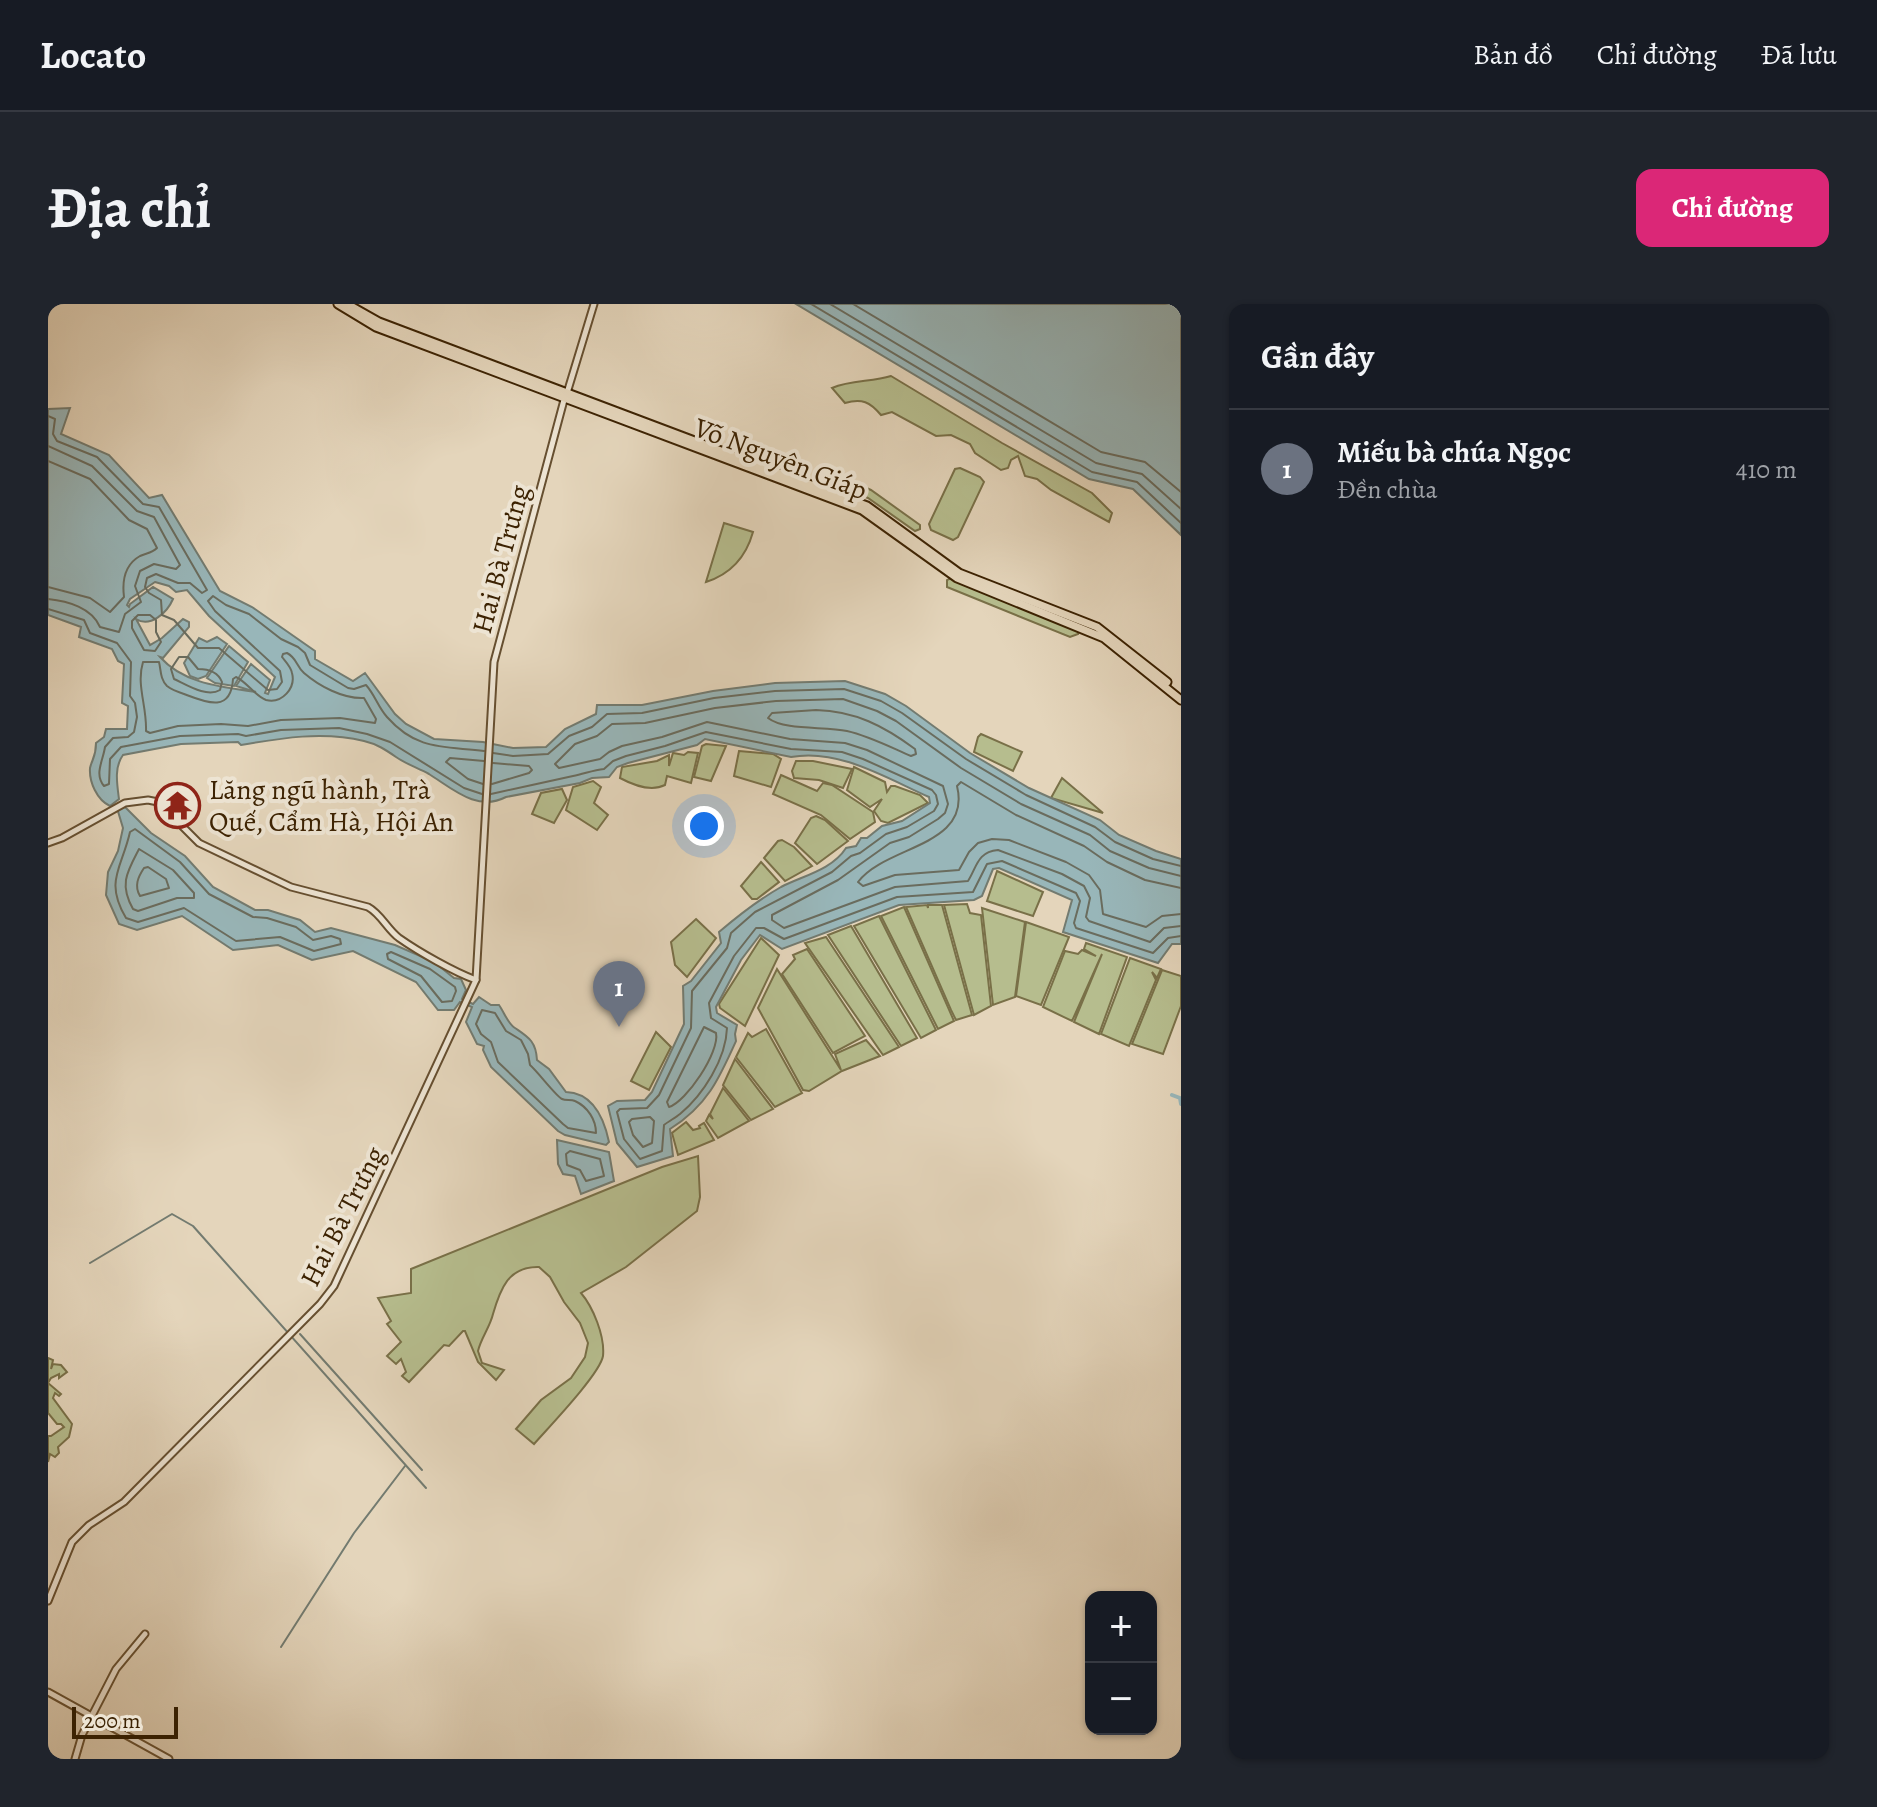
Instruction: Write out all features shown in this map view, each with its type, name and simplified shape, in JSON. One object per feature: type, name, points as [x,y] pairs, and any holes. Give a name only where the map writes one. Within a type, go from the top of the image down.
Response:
[{"type":"main road","name":"Võ Nguyên Giáp","points":[[338,304],[351,309],[376,327],[782,476],[862,510],[947,570],[1115,639],[1181,694]]},
{"type":"main road","name":"Võ Nguyên Giáp","points":[[1084,624],[1181,700]]},
{"type":"street","name":"Hai Bà Trưng","points":[[48,1601],[72,1542],[89,1525],[124,1502],[320,1304],[334,1286],[476,980],[496,652],[565,397],[594,304]]},
{"type":"street","points":[[48,843],[125,803],[139,800],[158,802],[199,843],[291,887],[368,907],[398,937],[476,980]]},
{"type":"street","points":[[75,1759],[91,1716],[116,1669],[145,1634]]},
{"type":"street","points":[[48,1692],[169,1759]]},
{"type":"green space","points":[[891,376],[1092,493],[1112,513],[1109,522],[1037,479],[1025,476],[1018,456],[1011,460],[1008,468],[1001,470],[975,453],[970,444],[951,435],[936,436],[892,412],[881,415],[865,402],[845,403],[832,388]]},
{"type":"green space","points":[[960,468],[984,482],[958,537],[953,540],[931,530],[929,524],[955,469]]},
{"type":"green space","points":[[834,474],[871,490],[920,525],[920,529],[915,531],[868,498],[830,485]]},
{"type":"green space","points":[[724,523],[753,532],[736,563],[706,582]]},
{"type":"green space","points":[[951,578],[1078,630],[1078,634],[1070,637],[947,587],[947,580]]},
{"type":"green space","points":[[981,734],[1022,752],[1013,771],[974,752]]},
{"type":"green space","points":[[702,746],[726,746],[711,781],[694,777]]},
{"type":"green space","points":[[739,751],[773,754],[781,759],[771,787],[734,776]]},
{"type":"green space","points":[[688,752],[698,753],[691,783],[667,776],[665,785],[648,788],[620,778],[622,767],[657,761],[669,755],[669,766],[673,753],[684,755]]},
{"type":"green space","points":[[796,761],[813,761],[852,769],[843,788],[819,780],[794,778],[792,771]]},
{"type":"green space","points":[[854,767],[885,782],[887,792],[895,786],[920,795],[928,803],[888,823],[881,821],[874,811],[882,799],[870,807],[847,790]]},
{"type":"green space","points":[[781,775],[817,791],[823,783],[832,785],[873,812],[875,822],[850,839],[821,815],[773,794]]},
{"type":"green space","points":[[1062,778],[1103,813],[1051,798]]},
{"type":"green space","points":[[593,781],[601,787],[594,803],[608,815],[597,830],[566,810],[573,787]]},
{"type":"green space","points":[[562,789],[567,800],[554,823],[532,814],[541,793]]},
{"type":"green space","points":[[816,816],[848,841],[817,864],[795,843],[811,818]]},
{"type":"green space","points":[[782,840],[794,847],[812,866],[785,881],[764,858]]},
{"type":"green space","points":[[761,862],[779,882],[757,899],[752,899],[741,886]]},
{"type":"green space","points":[[997,871],[1043,892],[1033,916],[987,901]]},
{"type":"green space","points":[[967,904],[970,913],[981,915],[991,1006],[974,1015],[944,905]]},
{"type":"green space","points":[[927,905],[928,908],[928,905],[942,905],[972,1015],[956,1020],[906,907]]},
{"type":"green space","points":[[904,907],[954,1021],[938,1029],[881,916]]},
{"type":"green space","points":[[982,908],[1025,922],[1015,997],[993,1005]]},
{"type":"green space","points":[[879,916],[936,1030],[921,1038],[854,926]]},
{"type":"green space","points":[[696,919],[716,938],[687,977],[675,965],[671,942]]},
{"type":"green space","points":[[1026,922],[1069,937],[1041,1005],[1016,996]]},
{"type":"green space","points":[[851,926],[917,1038],[901,1046],[828,935]]},
{"type":"green space","points":[[826,937],[899,1047],[883,1055],[805,943]]},
{"type":"green space","points":[[761,938],[779,955],[745,1026],[720,1008],[719,1004]]},
{"type":"green space","points":[[1086,943],[1127,957],[1099,1034],[1074,1022],[1102,954],[1072,1021],[1043,1007],[1065,951],[1078,954],[1082,950],[1096,956],[1084,949]]},
{"type":"green space","points":[[807,949],[865,1036],[833,1053],[782,974],[795,959],[793,955]]},
{"type":"green space","points":[[1130,958],[1161,969],[1157,978],[1152,972],[1156,980],[1129,1046],[1101,1034]]},
{"type":"green space","points":[[777,969],[841,1070],[835,1054],[866,1040],[880,1056],[842,1071],[809,1091],[803,1090],[758,1008]]},
{"type":"green space","points":[[1162,970],[1181,976],[1181,1006],[1163,1054],[1132,1044]]},
{"type":"green space","points":[[766,1029],[802,1093],[775,1107],[736,1057],[748,1033],[752,1037]]},
{"type":"green space","points":[[656,1032],[671,1047],[649,1090],[631,1081]]},
{"type":"green space","points":[[735,1059],[773,1109],[751,1120],[723,1085]]},
{"type":"green space","points":[[723,1088],[749,1121],[718,1138],[706,1121],[709,1115],[713,1119],[710,1114]]},
{"type":"green space","points":[[686,1122],[693,1130],[704,1123],[714,1140],[678,1155],[672,1133]]},
{"type":"green space","points":[[698,1156],[700,1197],[697,1211],[626,1267],[581,1293],[597,1322],[603,1356],[584,1388],[534,1444],[516,1429],[541,1400],[571,1378],[585,1357],[588,1343],[580,1323],[550,1277],[539,1267],[520,1271],[507,1281],[479,1346],[482,1363],[504,1370],[496,1380],[478,1362],[465,1331],[449,1346],[444,1345],[409,1382],[402,1376],[406,1372],[401,1359],[396,1364],[387,1356],[401,1342],[387,1324],[391,1321],[378,1298],[411,1293],[411,1269],[662,1167]]},
{"type":"green space","points":[[48,1358],[53,1360],[51,1369],[53,1364],[61,1365],[67,1372],[59,1378],[59,1374],[51,1378],[48,1383]]},
{"type":"green space","points":[[48,1383],[61,1394],[55,1393],[53,1398],[72,1424],[69,1437],[58,1447],[59,1453],[55,1457],[50,1454],[48,1462],[48,1436],[64,1427],[48,1413]]},
{"type":"water","points":[[796,304],[1181,304],[1181,535],[1133,489],[1089,479]]},
{"type":"water","points":[[70,408],[61,434],[109,455],[149,498],[162,495],[220,591],[252,607],[315,651],[315,659],[353,681],[365,673],[395,714],[406,724],[434,739],[483,742],[513,748],[546,747],[565,729],[596,714],[597,705],[642,705],[775,683],[845,681],[885,694],[906,706],[970,753],[1029,788],[1100,820],[1119,835],[1181,859],[1181,944],[1172,944],[1158,963],[1063,932],[1072,900],[999,868],[993,869],[982,896],[974,900],[899,905],[782,949],[760,935],[741,960],[716,1007],[717,1013],[737,1025],[736,1041],[717,1079],[694,1111],[670,1129],[673,1156],[637,1167],[617,1143],[608,1106],[617,1101],[645,1100],[652,1092],[684,1024],[683,986],[691,981],[721,943],[719,932],[773,892],[833,862],[846,848],[856,846],[861,838],[867,838],[882,826],[902,821],[930,803],[929,797],[845,761],[809,755],[791,757],[705,739],[697,745],[617,767],[609,777],[485,802],[456,792],[373,744],[349,738],[318,736],[241,745],[238,742],[181,744],[123,755],[117,770],[119,799],[110,806],[101,800],[95,790],[90,768],[96,743],[104,737],[106,729],[127,729],[128,706],[122,703],[124,664],[118,661],[112,649],[79,637],[81,627],[48,615],[48,409]],"holes":[[[155,582],[169,586],[176,592],[187,590],[209,616],[275,677],[268,694],[265,693],[270,680],[251,664],[236,686],[256,692],[192,679],[160,657],[163,658],[189,627],[189,622],[183,619],[150,645],[136,619],[147,622],[158,618],[173,599],[153,587],[129,607],[127,605],[130,599]]]},
{"type":"water","points":[[217,637],[227,644],[206,676],[198,679],[190,676],[184,663],[199,638],[207,642]]},
{"type":"water","points":[[229,646],[248,662],[234,686],[215,683],[207,678]]},
{"type":"water","points":[[125,807],[151,833],[185,856],[213,887],[255,910],[268,910],[300,920],[315,932],[331,928],[395,945],[434,962],[454,978],[461,979],[466,990],[462,999],[473,1004],[479,997],[491,1005],[499,1005],[510,1024],[533,1044],[537,1060],[549,1069],[566,1092],[583,1097],[596,1108],[609,1142],[606,1145],[558,1131],[491,1067],[484,1046],[477,1044],[466,1022],[472,1007],[460,1002],[454,1010],[438,1010],[416,982],[353,951],[312,960],[278,945],[233,950],[182,916],[137,930],[119,924],[106,895],[108,872],[118,851],[123,828],[117,808]]},
{"type":"water","points":[[557,1140],[609,1152],[614,1181],[581,1194],[575,1176],[563,1174],[558,1164]]},
{"type":"waterway","points":[[1172,1095],[1180,1098],[1181,1104]]},
{"type":"waterway","points":[[90,1263],[172,1214],[193,1226],[426,1488]]},
{"type":"waterway","points":[[300,1334],[422,1470]]},
{"type":"waterway","points":[[281,1647],[354,1533],[405,1466]]},
{"type":"place","name":"Lăng ngũ hành, Trà Quế, Cẩm Hà, Hội An","points":[[178,805]]},
{"type":"place","name":"Miếu bà chúa Ngọc","points":[[619,1027]]}]
